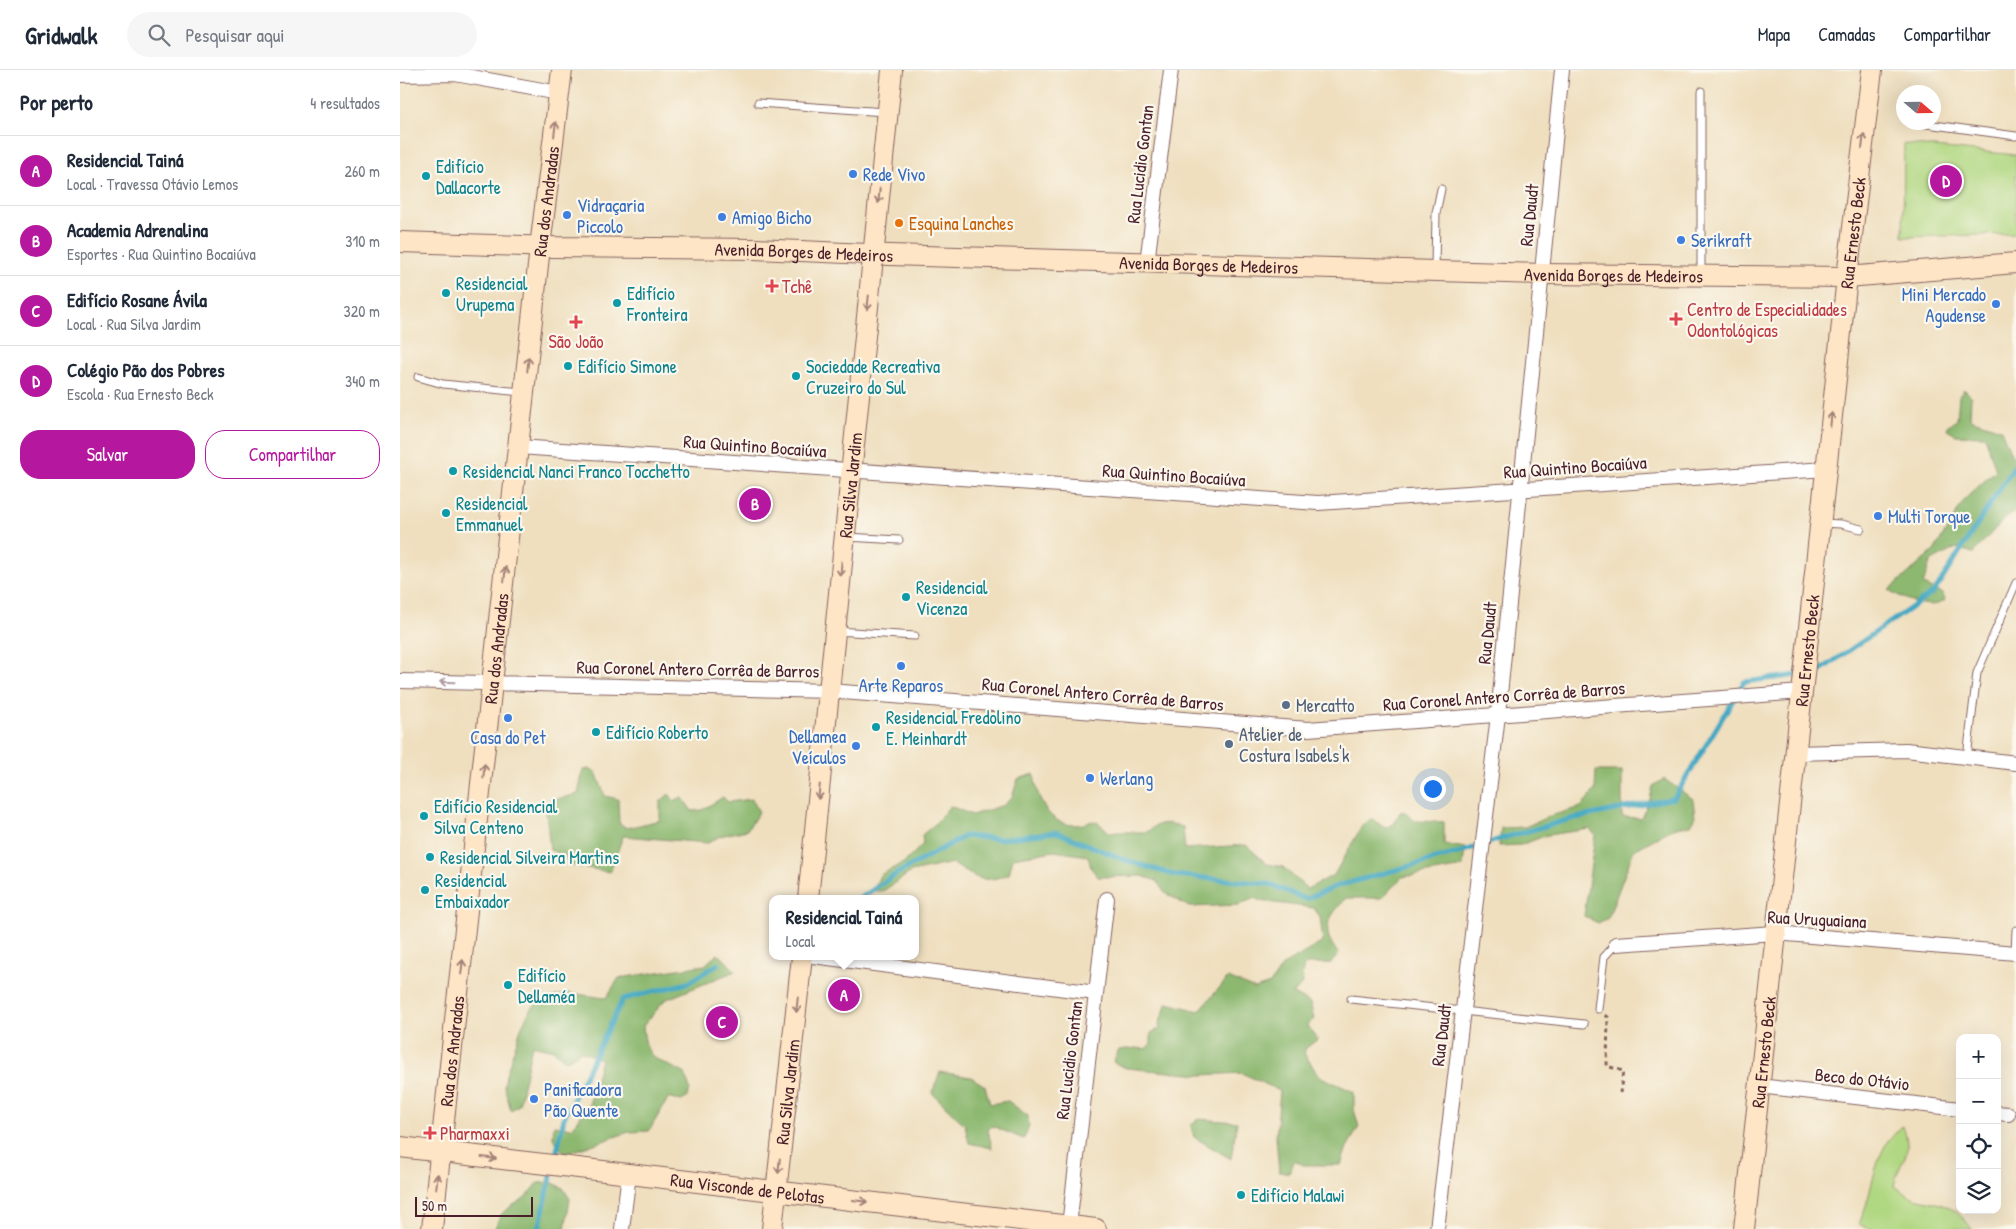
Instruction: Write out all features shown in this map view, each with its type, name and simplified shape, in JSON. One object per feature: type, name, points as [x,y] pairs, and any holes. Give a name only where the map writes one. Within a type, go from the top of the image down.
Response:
[{"type":"street","name":"Rua dos Andradas","points":[[432,1229],[540,247],[562,70]]},
{"type":"street","name":"Rua Silva Jardim","points":[[808,895],[892,70]]},
{"type":"street","name":"Rua Lucidio Gontan","points":[[1147,263],[1171,70]]},
{"type":"street","name":"Rua Daudt","points":[[1437,1229],[1498,715],[1562,70]]},
{"type":"street","name":"Rua Ernesto Beck","points":[[1744,1229],[1847,276],[1872,70]]},
{"type":"street","points":[[400,75],[455,74],[559,93]]},
{"type":"street","name":"Avenida Borges de Medeiros","points":[[400,242],[540,247],[755,249],[1147,263],[1542,274],[1847,276],[2016,263]]},
{"type":"street","name":"Rua Quintino Bocaiúva","points":[[519,447],[850,472],[1318,503],[1826,469]]},
{"type":"street","name":"Rua Coronel Antero Corrêa de Barros","points":[[400,681],[830,691],[1308,729],[1802,692]]},
{"type":"street","points":[[1795,752],[1906,750],[2016,763]]},
{"type":"street","name":"Rua Lucidio Gontan","points":[[1069,1226],[1107,899]]},
{"type":"street","name":"Rua Uruguaiana","points":[[1616,944],[1775,933],[2015,953]]},
{"type":"street","name":"Rua Silva Jardim","points":[[772,1229],[802,960]]},
{"type":"street","points":[[844,960],[1096,993]]},
{"type":"street","name":"Beco do Otávio","points":[[1759,1086],[1956,1109]]},
{"type":"street","name":"Rua Visconde de Pelotas","points":[[400,1147],[1096,1229]]},
{"type":"street","points":[[622,1229],[629,1174]]},
{"type":"lane","points":[[1701,275],[1702,91]]},
{"type":"lane","points":[[758,103],[888,113]]},
{"type":"lane","points":[[1941,126],[2016,136]]},
{"type":"lane","points":[[1435,271],[1436,213],[1441,188]]},
{"type":"lane","points":[[418,377],[444,384],[525,392]]},
{"type":"lane","points":[[1820,523],[1841,524],[1861,529]]},
{"type":"lane","points":[[844,537],[899,540]]},
{"type":"lane","points":[[1967,757],[1977,672],[2016,583]]},
{"type":"lane","points":[[836,631],[916,636]]},
{"type":"lane","points":[[2015,953],[2016,930]]},
{"type":"lane","points":[[1598,1009],[1604,957],[1616,944]]},
{"type":"lane","points":[[1351,999],[1584,1024]]},
{"type":"path","points":[[1598,1009],[1608,1017],[1607,1066],[1623,1071],[1620,1093]]},
{"type":"green space","points":[[1904,144],[2016,155],[2016,234],[1903,237]]},
{"type":"green space","points":[[1964,389],[1971,396],[1970,419],[2001,429],[2011,454],[2016,460],[2016,510],[2006,517],[1973,553],[1956,548],[1930,562],[1923,585],[1943,594],[1945,600],[1933,605],[1917,603],[1889,590],[1934,551],[1965,499],[1996,470],[1985,436],[1956,435],[1947,430],[1948,425],[1957,420],[1959,396]]},
{"type":"green space","points":[[588,769],[596,772],[605,796],[618,799],[619,823],[627,828],[660,820],[660,802],[669,794],[674,801],[682,797],[692,811],[702,810],[723,797],[728,802],[752,799],[759,812],[747,830],[720,836],[708,843],[623,836],[610,872],[570,865],[564,855],[550,850],[545,802],[578,794],[583,770]]},
{"type":"green space","points":[[1596,771],[1622,771],[1622,817],[1641,818],[1650,799],[1653,786],[1664,779],[1693,799],[1695,818],[1691,825],[1676,827],[1634,850],[1608,918],[1598,923],[1584,916],[1595,835],[1590,829],[1547,835],[1521,845],[1499,846],[1501,828],[1525,827],[1550,816],[1581,807],[1595,790]]},
{"type":"green space","points":[[1034,774],[1041,800],[1045,808],[1056,820],[1074,825],[1095,821],[1109,832],[1147,832],[1160,824],[1177,825],[1183,827],[1185,849],[1246,845],[1267,864],[1283,867],[1307,889],[1334,875],[1362,826],[1372,819],[1385,828],[1395,823],[1400,812],[1405,812],[1415,821],[1444,822],[1444,844],[1465,848],[1463,866],[1402,877],[1382,898],[1346,898],[1334,912],[1328,924],[1329,938],[1339,954],[1331,963],[1307,964],[1303,968],[1302,984],[1293,994],[1310,1003],[1314,1019],[1307,1026],[1318,1039],[1306,1048],[1304,1053],[1319,1076],[1354,1092],[1354,1110],[1359,1127],[1347,1147],[1341,1165],[1303,1165],[1295,1160],[1289,1172],[1279,1172],[1276,1137],[1280,1091],[1242,1073],[1201,1075],[1126,1068],[1113,1062],[1119,1050],[1145,1049],[1151,1044],[1151,1033],[1160,1028],[1159,1024],[1167,1003],[1199,1011],[1228,978],[1255,989],[1270,984],[1283,965],[1323,942],[1320,917],[1314,908],[1260,901],[1255,898],[1238,905],[1189,907],[1164,892],[1157,881],[1142,876],[1098,877],[1091,868],[1088,856],[1054,851],[1013,858],[1009,874],[992,879],[973,876],[952,863],[911,872],[883,891],[873,891],[880,875],[905,862],[923,844],[922,835],[935,824],[950,806],[972,815],[1004,805],[1012,797],[1018,779]]},
{"type":"green space","points":[[717,954],[735,971],[665,1000],[643,1026],[644,1038],[650,1052],[659,1061],[684,1073],[690,1089],[687,1098],[681,1101],[669,1097],[649,1131],[629,1132],[565,1154],[553,1138],[554,1125],[572,1128],[589,1105],[601,1059],[581,1051],[566,1061],[554,1050],[532,1045],[519,1105],[511,1110],[504,1086],[506,1075],[521,1028],[531,1008],[549,998],[568,993],[606,998],[619,978],[705,965]]},
{"type":"green space","points":[[940,1072],[971,1077],[985,1086],[990,1104],[1008,1101],[1028,1116],[1029,1125],[1024,1139],[992,1126],[988,1130],[992,1148],[969,1143],[965,1125],[932,1093]]},
{"type":"green space","points":[[1197,1119],[1237,1122],[1231,1159],[1194,1137],[1191,1126]]},
{"type":"green space","points":[[1903,1125],[1907,1151],[1894,1186],[1912,1197],[1941,1204],[1953,1210],[1972,1229],[1869,1229],[1859,1224],[1874,1174],[1887,1143]]},
{"type":"green space","points":[[551,1182],[563,1188],[570,1199],[565,1229],[495,1229],[503,1213],[526,1197],[538,1183]]},
{"type":"waterway","points":[[1809,673],[1818,672],[1934,592],[2016,464]]},
{"type":"waterway","points":[[865,895],[896,874],[965,836],[1001,839],[1056,832],[1125,860],[1174,875],[1269,884],[1306,899],[1337,886],[1458,853],[1571,819],[1674,798],[1744,682],[1798,675]]},
{"type":"waterway","points":[[555,1160],[564,1118],[623,999],[688,983],[718,964]]},
{"type":"waterway","points":[[539,1229],[553,1168]]},
{"type":"place","name":"Rede Vivo","points":[[853,174]]},
{"type":"place","name":"Edifício Dallacorte","points":[[426,176]]},
{"type":"place","name":"Colégio Pão dos Pobres","points":[[1946,181]]},
{"type":"place","name":"Vidraçaria Piccolo","points":[[567,215]]},
{"type":"place","name":"Amigo Bicho","points":[[722,217]]},
{"type":"place","name":"Esquina Lanches","points":[[899,223]]},
{"type":"place","name":"Serikraft","points":[[1681,240]]},
{"type":"place","name":"Tchê","points":[[772,286]]},
{"type":"place","name":"Residencial Urupema","points":[[446,293]]},
{"type":"place","name":"Edifício Fronteira","points":[[617,303]]},
{"type":"place","name":"Mini Mercado Agudense","points":[[1996,304]]},
{"type":"place","name":"Centro de Especialidades Odontológicas","points":[[1676,319]]},
{"type":"place","name":"São João","points":[[576,322]]},
{"type":"place","name":"Edifício Simone","points":[[568,366]]},
{"type":"place","name":"Sociedade Recreativa Cruzeiro do Sul","points":[[796,376]]},
{"type":"place","name":"Residencial Nanci Franco Tocchetto","points":[[453,471]]},
{"type":"place","name":"Academia Adrenalina","points":[[755,504]]},
{"type":"place","name":"Residencial Emmanuel","points":[[446,513]]},
{"type":"place","name":"Multi Torque","points":[[1878,516]]},
{"type":"place","name":"Residencial Vicenza","points":[[906,597]]},
{"type":"place","name":"Arte Reparos","points":[[901,666]]},
{"type":"place","name":"Mercatto","points":[[1286,705]]},
{"type":"place","name":"Casa do Pet","points":[[508,718]]},
{"type":"place","name":"Residencial Fredolino E. Meinhardt","points":[[876,727]]},
{"type":"place","name":"Edifício Roberto","points":[[596,732]]},
{"type":"place","name":"Atelier de Costura Isabels'k","points":[[1229,744]]},
{"type":"place","name":"Dellamea Veículos","points":[[856,746]]},
{"type":"place","name":"Werlang","points":[[1090,778]]},
{"type":"place","name":"Edifício Residencial Silva Centeno","points":[[424,816]]},
{"type":"place","name":"Residencial Silveira Martins","points":[[430,857]]},
{"type":"place","name":"Residencial Embaixador","points":[[425,890]]},
{"type":"place","name":"Edifício Dellaméa","points":[[508,985]]},
{"type":"place","name":"Residencial Tainá","points":[[844,995]]},
{"type":"place","name":"Edifício Rosane Ávila","points":[[722,1022]]},
{"type":"place","name":"Panificadora Pão Quente","points":[[534,1099]]},
{"type":"place","name":"Pharmaxxi","points":[[430,1133]]},
{"type":"place","name":"Edifício Malawi","points":[[1241,1195]]}]
